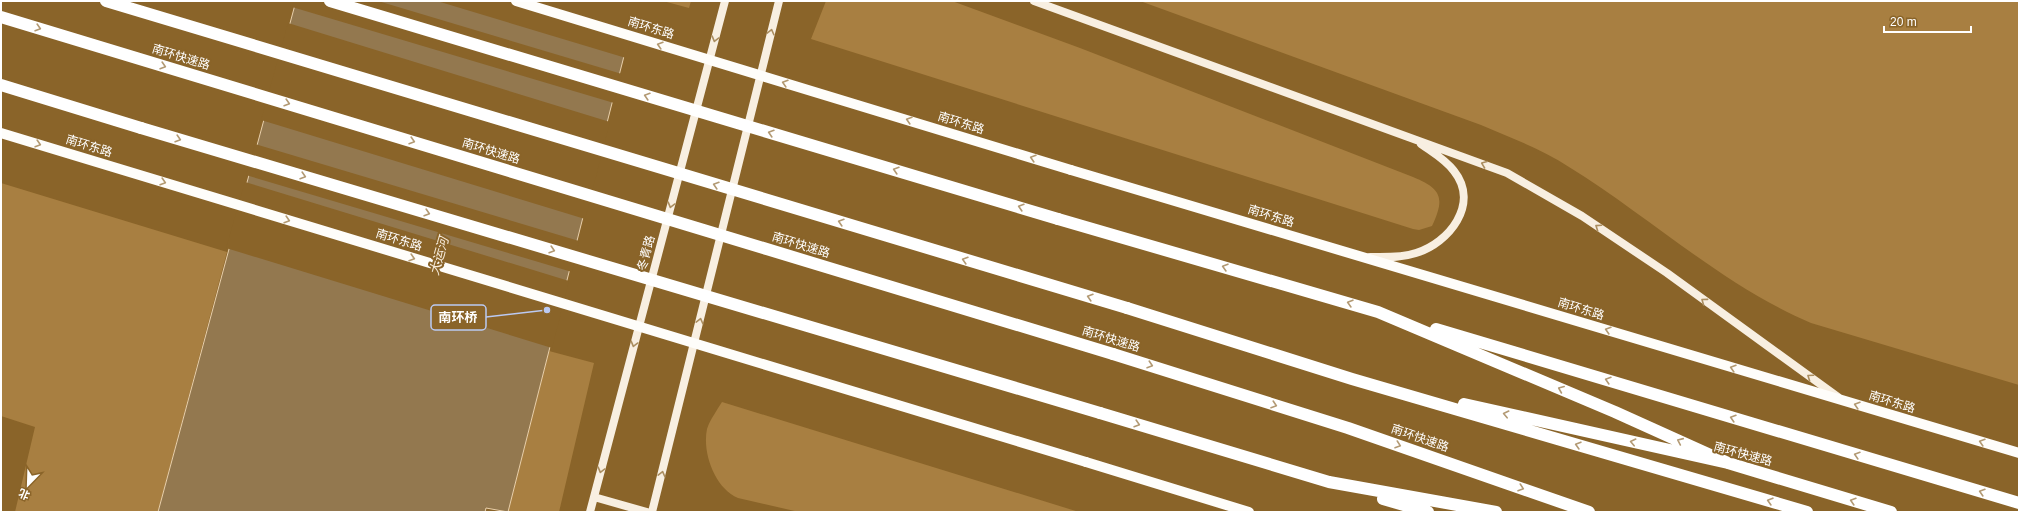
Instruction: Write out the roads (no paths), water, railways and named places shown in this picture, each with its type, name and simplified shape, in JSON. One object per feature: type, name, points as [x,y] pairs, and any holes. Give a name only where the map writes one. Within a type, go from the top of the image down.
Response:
[{"type":"highway","name":"南环快速路","points":[[106,1],[1127,308],[1352,379],[1807,512]]},
{"type":"highway","points":[[330,1],[2019,503]]},
{"type":"highway","name":"南环快速路","points":[[1,17],[1113,354],[1348,428],[1589,512]]},
{"type":"highway","points":[[1,85],[1428,512]]},
{"type":"highway","points":[[1378,312],[1616,412],[1728,463]]},
{"type":"highway","name":"南环快速路","points":[[1352,379],[1728,463],[1891,512]]},
{"type":"highway","points":[[1329,482],[1496,512]]},
{"type":"main road","name":"南环东路","points":[[516,1],[1071,170],[2019,453]]},
{"type":"main road","name":"冬青路","points":[[590,512],[725,1]]},
{"type":"main road","points":[[652,512],[779,1]]},
{"type":"main road","points":[[1034,1],[1507,173],[1582,216],[1666,273],[1842,400]]},
{"type":"main road","name":"南环东路","points":[[1,133],[1249,512]]},
{"type":"main road","points":[[1362,256],[1408,256],[1427,249],[1449,233],[1461,213],[1464,202],[1462,186],[1455,171],[1441,158],[1406,135]]},
{"type":"main road","points":[[594,497],[647,512]]},
{"type":"water","name":"大运河","points":[[296,1],[638,1],[508,512],[486,508],[485,512],[158,512]]},
{"type":"place","name":"南环桥","points":[[547,310]]}]
